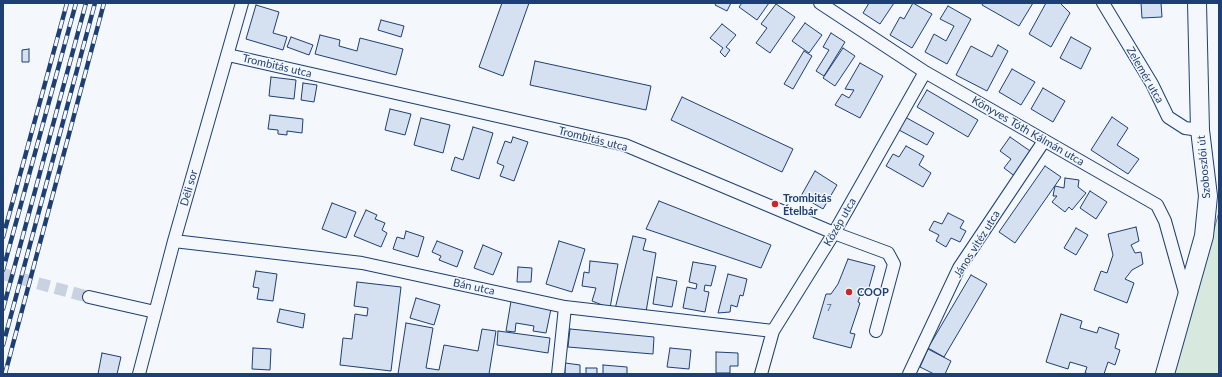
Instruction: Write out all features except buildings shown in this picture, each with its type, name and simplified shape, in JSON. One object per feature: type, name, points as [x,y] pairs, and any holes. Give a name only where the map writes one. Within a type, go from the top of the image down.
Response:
[{"type":"main road","name":"Szoboszlói út","points":[[1165,374],[1214,196],[1200,130],[1197,3]]},
{"type":"street","name":"Déli sor","points":[[139,374],[174,241],[242,3]]},
{"type":"street","name":"Könyves Tóth Kálmán utca","points":[[820,3],[925,72],[1157,205],[1165,221],[1186,296]]},
{"type":"street","name":"Zelemér utca","points":[[1102,3],[1152,84],[1168,116],[1185,128],[1200,130]]},
{"type":"street","name":"Trombitás utca","points":[[228,55],[625,145],[834,233],[888,253],[894,264],[876,331]]},
{"type":"street","name":"Közép utca","points":[[761,374],[774,331],[834,233],[925,72]]},
{"type":"street","name":"János vitéz utca","points":[[909,374],[959,268],[1044,141]]},
{"type":"street","name":"Bán utca","points":[[174,241],[362,263],[564,306],[774,331]]},
{"type":"street","points":[[89,297],[155,312]]},
{"type":"street","points":[[558,374],[564,306]]},
{"type":"shaded area","points":[[1219,212],[1219,374],[1173,374]]},
{"type":"tunnel","points":[[3,274],[89,297]]},
{"type":"railway","points":[[3,237],[67,3]]},
{"type":"railway","points":[[3,270],[76,3]]},
{"type":"railway","points":[[3,309],[86,3]]},
{"type":"railway","points":[[3,345],[95,3]]},
{"type":"railway","points":[[5,374],[104,3]]},
{"type":"place","name":"Trombitás Ételbár","points":[[775,204]]},
{"type":"place","name":"COOP","points":[[849,292]]}]
